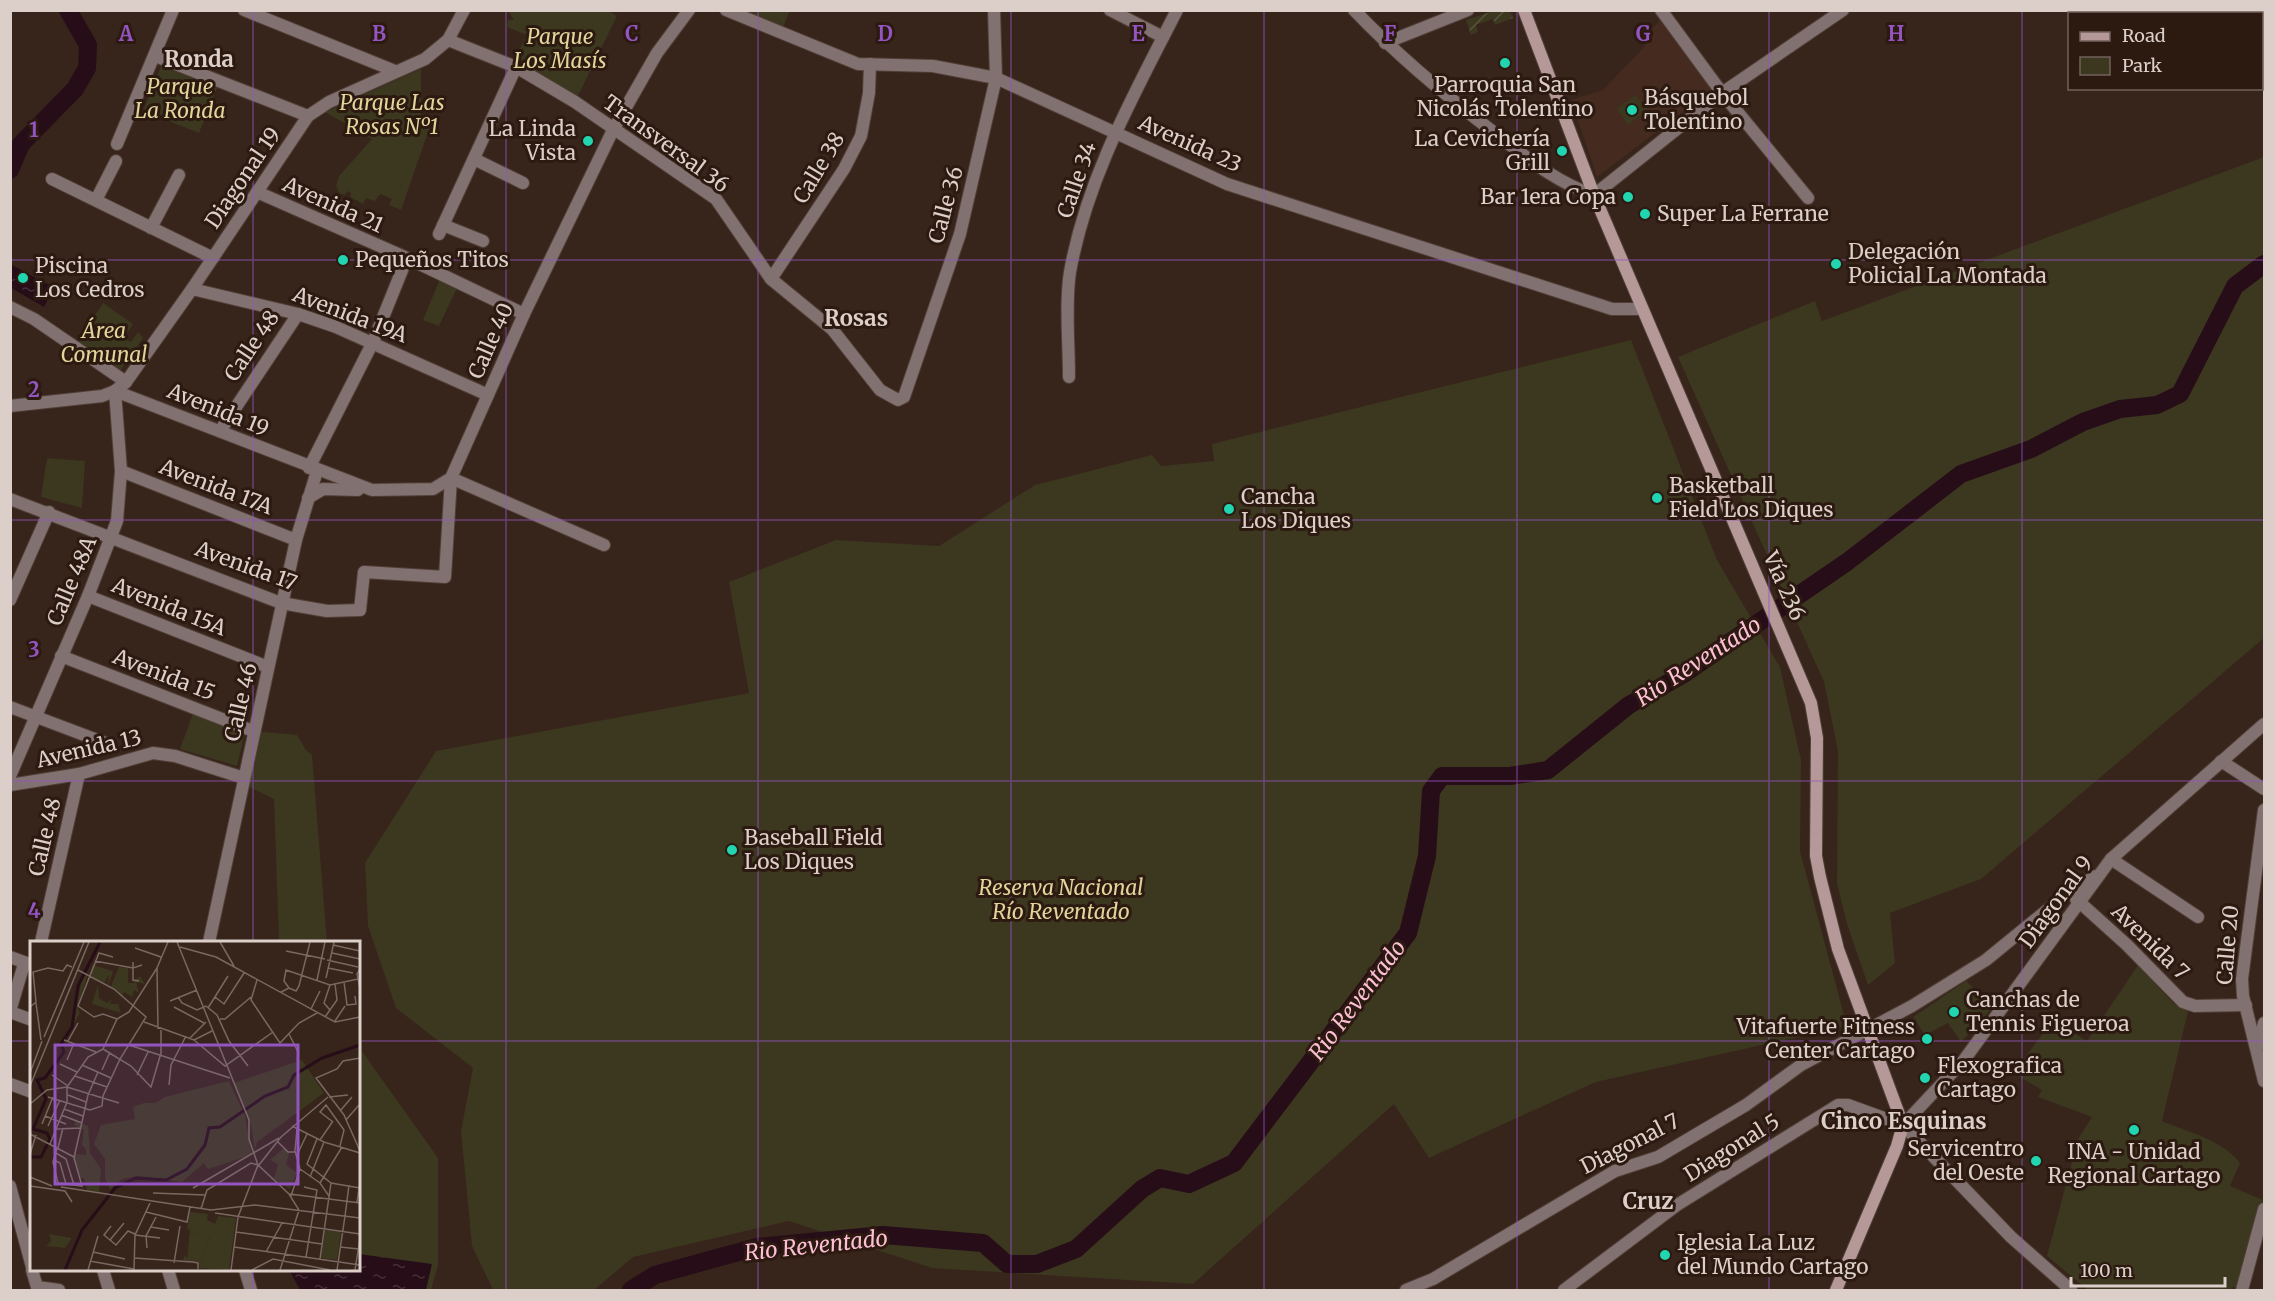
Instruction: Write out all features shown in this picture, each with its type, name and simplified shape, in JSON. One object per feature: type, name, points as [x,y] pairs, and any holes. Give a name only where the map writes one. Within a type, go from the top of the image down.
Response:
[{"type":"main road","name":"Vía 236","points":[[1524,10],[1594,195],[1683,408],[1758,575],[1811,703],[1817,738],[1816,856],[1820,877],[1838,949],[1903,1125]]},
{"type":"main road","points":[[1836,1290],[1897,1146],[1903,1125]]},
{"type":"street","points":[[117,144],[173,10]]},
{"type":"street","points":[[244,10],[395,70]]},
{"type":"street","points":[[448,40],[464,10]]},
{"type":"street","name":"Calle 40","points":[[445,577],[451,478],[524,314],[613,130],[657,53],[689,10]]},
{"type":"street","name":"Avenida 23","points":[[726,10],[858,64],[933,66],[996,78],[1227,184],[1612,309],[1642,309]]},
{"type":"street","name":"Calle 36","points":[[898,399],[903,397],[960,234],[996,78],[994,10]]},
{"type":"street","points":[[1110,10],[1163,37]]},
{"type":"street","name":"Calle 34","points":[[1069,377],[1070,274],[1090,192],[1115,132],[1176,10]]},
{"type":"street","points":[[1353,10],[1386,43],[1454,102],[1534,163],[1575,189],[1594,195],[1722,93],[1840,11]]},
{"type":"street","points":[[1386,43],[1468,10]]},
{"type":"street","points":[[1661,10],[1722,93],[1808,198]]},
{"type":"street","name":"Diagonal 19","points":[[115,391],[126,382],[192,289],[309,116],[329,102],[395,70],[425,59],[448,40]]},
{"type":"street","name":"Transversal 36","points":[[448,40],[516,68],[575,102],[716,199],[771,279],[832,329],[880,390],[898,399]]},
{"type":"street","points":[[155,56],[309,116]]},
{"type":"street","name":"Calle 38","points":[[771,279],[844,169],[861,136],[869,93],[870,64]]},
{"type":"street","points":[[483,241],[441,230],[516,68]]},
{"type":"street","points":[[474,159],[523,183]]},
{"type":"street","points":[[96,200],[116,161]]},
{"type":"street","points":[[151,228],[179,175]]},
{"type":"street","points":[[52,179],[213,258]]},
{"type":"street","name":"Avenida 21","points":[[257,192],[407,258],[524,314]]},
{"type":"street","name":"Calle 46","points":[[209,941],[281,603],[313,470],[372,342],[407,258]]},
{"type":"street","name":"Avenida 19A","points":[[192,289],[297,314],[372,342],[488,394]]},
{"type":"street","points":[[10,307],[34,320],[126,382]]},
{"type":"street","name":"Calle 48","points":[[220,430],[297,314]]},
{"type":"street","points":[[10,406],[102,396],[115,391]]},
{"type":"street","name":"Avenida 19","points":[[115,391],[220,430],[313,470],[372,490]]},
{"type":"street","name":"Calle 48A","points":[[10,776],[112,537],[121,494],[122,471],[115,391]]},
{"type":"street","name":"Avenida 17A","points":[[122,471],[296,540]]},
{"type":"street","points":[[451,478],[604,545]]},
{"type":"street","name":"Avenida 19","points":[[308,498],[323,489],[433,489],[451,478]]},
{"type":"street","name":"Avenida 17","points":[[10,499],[49,512],[281,603],[327,611],[360,610],[364,572],[445,577]]},
{"type":"street","points":[[10,600],[49,512]]},
{"type":"street","name":"Avenida 15A","points":[[88,596],[268,668]]},
{"type":"street","name":"Avenida 15","points":[[61,656],[253,731]]},
{"type":"street","points":[[10,707],[108,744]]},
{"type":"street","name":"Diagonal 9","points":[[1903,1125],[1964,1060],[2111,859],[2265,724]]},
{"type":"street","name":"Avenida 13","points":[[10,785],[79,774],[153,753],[175,756],[244,778]]},
{"type":"street","points":[[2221,761],[2265,789]]},
{"type":"street","name":"Calle 48","points":[[41,941],[79,774]]},
{"type":"street","name":"Calle 20","points":[[2265,810],[2243,963],[2246,1005],[2265,1081]]},
{"type":"street","points":[[2111,859],[2198,917]]},
{"type":"street","name":"Diagonal 7","points":[[1406,1290],[1433,1279],[1615,1171],[1658,1157],[1746,1105],[1801,1065],[1912,1006],[1986,960],[2068,893],[2100,874]]},
{"type":"street","name":"Avenida 7","points":[[2068,893],[2183,1002],[2194,1006],[2246,1005]]},
{"type":"street","points":[[10,957],[28,964],[10,1012],[30,1019]]},
{"type":"street","points":[[2256,1050],[2265,1023]]},
{"type":"street","points":[[10,1084],[30,1091]]},
{"type":"street","name":"Diagonal 5","points":[[1564,1290],[1677,1205],[1838,1105],[1848,1105],[1903,1125]]},
{"type":"street","points":[[1903,1125],[2011,1237],[2071,1290]]},
{"type":"street","points":[[10,1186],[30,1261]]},
{"type":"street","points":[[2242,1290],[2265,1209]]},
{"type":"street","points":[[33,1271],[37,1287],[58,1290]]},
{"type":"street","points":[[104,1271],[109,1290]]},
{"type":"street","points":[[169,1271],[174,1290]]},
{"type":"street","points":[[246,1271],[251,1290]]},
{"type":"shaded area","points":[[1660,21],[1712,90],[1597,177],[1571,100],[1603,90],[1646,45],[1640,39]]},
{"type":"green space","name":"Parque Los Masís","points":[[607,10],[617,16],[575,102],[512,63],[527,35],[507,27],[508,20],[514,20],[508,11]]},
{"type":"green space","points":[[734,11],[790,11],[782,30]]},
{"type":"green space","points":[[1493,11],[1510,11],[1513,18],[1495,25],[1493,19],[1476,25],[1478,32],[1471,35],[1466,20]]},
{"type":"green space","name":"Parque La Ronda","points":[[161,66],[217,88],[199,133],[143,111]]},
{"type":"green space","name":"Parque Las Rosas Nº1","points":[[421,69],[421,118],[433,118],[401,210],[389,205],[392,199],[380,194],[375,201],[366,198],[363,204],[350,197],[351,193],[348,191],[345,195],[339,193],[336,186],[339,176],[372,139],[325,112]]},
{"type":"green space","name":"Básquebol Tolentino","points":[[1635,95],[1647,110],[1628,125],[1617,109]]},
{"type":"green space","points":[[2264,157],[2264,638],[1981,879],[1890,913],[1895,963],[1868,985],[1847,924],[1837,884],[1838,751],[1824,682],[1678,357],[1815,301],[1822,321]]},
{"type":"green space","points":[[440,279],[457,288],[439,326],[423,320]]},
{"type":"green space","name":"Área Comunal","points":[[103,303],[133,324],[124,338],[131,342],[138,332],[143,338],[116,377],[73,348]]},
{"type":"green space","name":"Reserva Nacional Río Reventado","points":[[1631,340],[1717,560],[1780,667],[1801,760],[1800,851],[1847,1026],[1596,1082],[1429,1158],[1394,1104],[1193,1284],[932,1268],[789,1221],[633,1257],[594,1290],[493,1290],[472,1246],[461,1131],[473,1068],[396,1008],[368,926],[365,863],[436,751],[749,693],[729,582],[836,540],[939,546],[1035,485],[1152,455],[1161,466],[1214,461],[1212,444]]},
{"type":"green space","points":[[47,458],[85,461],[82,508],[41,497]]},
{"type":"green space","points":[[194,711],[246,728],[237,766],[180,749]]},
{"type":"green space","points":[[253,731],[297,735],[312,755],[327,941],[279,941],[274,799],[243,784]]},
{"type":"green space","name":"INA - Unidad Regional Cartago","points":[[2138,965],[2174,1004],[2188,1011],[2162,1121],[2215,1143],[2233,1155],[2240,1163],[2230,1186],[2263,1200],[2245,1254],[2239,1288],[2233,1287],[2230,1290],[2088,1290],[2047,1256],[2078,1139],[2092,1117],[2038,1097],[2042,1090],[2013,1073],[2053,1020],[2087,1041]]},
{"type":"green space","name":"Canchas de Tennis Figueroa","points":[[1966,981],[1993,1007],[1961,1042],[1948,1023],[1925,1035],[1913,1017]]},
{"type":"green space","points":[[360,1048],[438,1158],[438,1265],[431,1290],[300,1290],[290,1271],[360,1271]]},
{"type":"water","name":"Piscina Los Cedros","points":[[12,265],[55,288],[44,307],[11,288]]},
{"type":"water","points":[[360,1254],[432,1264],[426,1290],[300,1290],[290,1271],[360,1271]]},
{"type":"waterway","points":[[10,170],[21,144],[75,89],[87,68],[88,45],[68,10]]},
{"type":"waterway","name":"Rio Reventado","points":[[631,1290],[655,1275],[757,1247],[883,1235],[983,1243],[1007,1264],[1037,1264],[1076,1249],[1142,1189],[1160,1178],[1189,1184],[1234,1163],[1408,933],[1427,856],[1431,791],[1442,776],[1510,776],[1548,770],[1629,705],[1682,675],[1847,562],[1961,474],[2031,449],[2083,422],[2120,409],[2157,405],[2180,394],[2235,286],[2264,264]]},
{"type":"place","name":"Parroquia San Nicolás Tolentino","points":[[1505,63]]},
{"type":"place","name":"Básquebol Tolentino","points":[[1632,110]]},
{"type":"place","name":"La Linda Vista","points":[[588,141]]},
{"type":"place","name":"La Cevichería Grill","points":[[1562,151]]},
{"type":"place","name":"Bar 1era Copa","points":[[1628,197]]},
{"type":"place","name":"Super La Ferrane","points":[[1645,214]]},
{"type":"place","name":"Pequeños Titos","points":[[343,260]]},
{"type":"place","name":"Delegación Policial La Montada","points":[[1836,264]]},
{"type":"place","name":"Piscina Los Cedros","points":[[23,278]]},
{"type":"place","name":"Basketball Field Los Diques","points":[[1657,498]]},
{"type":"place","name":"Cancha Los Diques","points":[[1229,509]]},
{"type":"place","name":"Baseball Field Los Diques","points":[[732,850]]},
{"type":"place","name":"Canchas de Tennis Figueroa","points":[[1954,1012]]},
{"type":"place","name":"Vitafuerte Fitness Center Cartago","points":[[1927,1039]]},
{"type":"place","name":"Flexografica Cartago","points":[[1925,1078]]},
{"type":"place","name":"INA - Unidad Regional Cartago","points":[[2134,1130]]},
{"type":"place","name":"Servicentro del Oeste","points":[[2036,1161]]},
{"type":"place","name":"Iglesia La Luz del Mundo Cartago","points":[[1665,1255]]},
{"type":"district","name":"Ronda","points":[[199,59]]},
{"type":"district","name":"Rosas","points":[[856,318]]},
{"type":"district","name":"Cinco Esquinas","points":[[1904,1121]]},
{"type":"district","name":"Cruz","points":[[1648,1201]]}]
